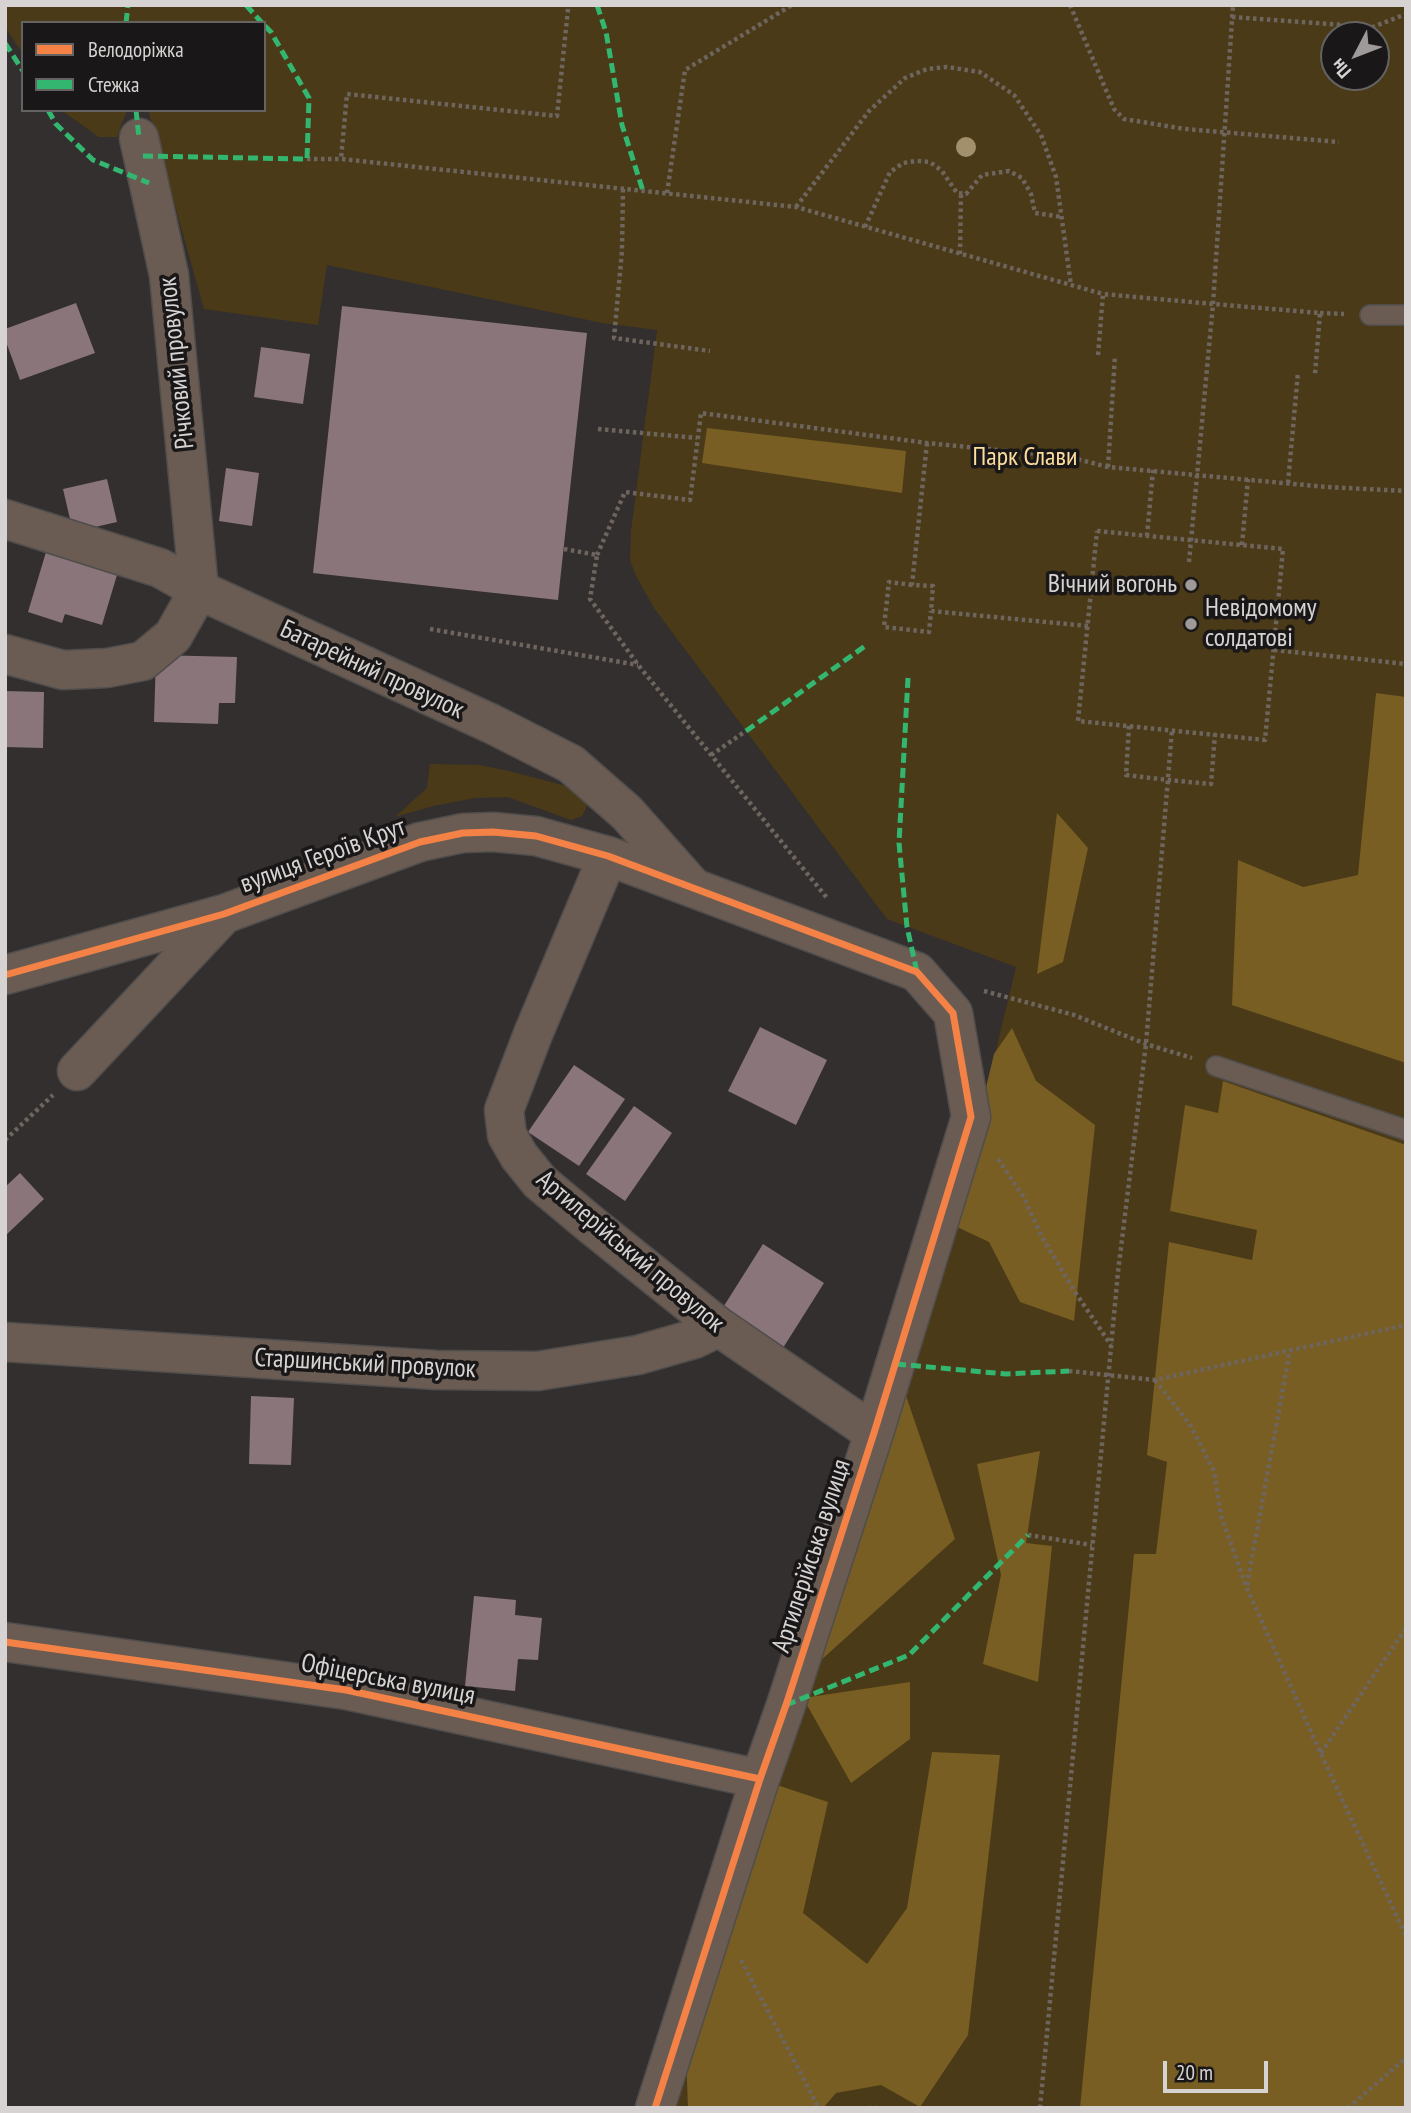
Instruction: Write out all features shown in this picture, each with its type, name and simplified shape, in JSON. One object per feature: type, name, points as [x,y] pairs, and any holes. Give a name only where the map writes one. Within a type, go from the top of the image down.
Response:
[{"type":"street","name":"Річковий провулок","points":[[139,138],[169,275],[199,590]]},
{"type":"street","name":"Батарейний провулок","points":[[5,519],[160,568],[199,590],[492,724],[571,764],[627,813],[696,890]]},
{"type":"street","points":[[5,654],[63,670],[107,668],[143,661],[173,636],[199,590]]},
{"type":"street","name":"вулиця Героїв Крут","points":[[5,975],[224,914],[421,842],[463,833],[493,832],[536,836],[608,856],[917,972],[967,1001]]},
{"type":"street","name":"Артилерійський провулок","points":[[608,856],[504,1110],[507,1135],[519,1156],[540,1182],[719,1327],[874,1433]]},
{"type":"street","points":[[77,1071],[224,914]]},
{"type":"street","name":"Артилерійська вулиця","points":[[655,2108],[874,1433],[971,1117],[967,1001]]},
{"type":"street","name":"Старшинський провулок","points":[[5,1342],[436,1370],[538,1371],[638,1356],[694,1339],[719,1327]]},
{"type":"street","name":"Офіцерська вулиця","points":[[5,1642],[345,1690],[760,1779]]},
{"type":"lane","points":[[1370,315],[1406,315]]},
{"type":"lane","points":[[1216,1066],[1406,1130]]},
{"type":"path","points":[[667,193],[685,70],[792,5]]},
{"type":"path","points":[[1070,5],[1114,109],[1124,119],[1226,133],[1339,142]]},
{"type":"path","points":[[1189,562],[1213,304],[1233,5]]},
{"type":"path","points":[[341,159],[347,93],[557,116],[568,9]]},
{"type":"path","points":[[1233,17],[1373,27],[1406,14]]},
{"type":"path","points":[[796,207],[869,111],[905,78],[927,69],[947,67],[980,72],[1014,95],[1041,135],[1056,177],[1071,285]]},
{"type":"path","points":[[307,159],[341,159],[796,207],[1103,294],[1320,313],[1315,374]]},
{"type":"path","points":[[865,227],[890,172],[903,163],[916,161],[930,162],[942,171],[957,193],[966,194],[982,175],[1009,171],[1021,178],[1031,194],[1035,213],[1062,217]]},
{"type":"path","points":[[623,189],[622,251],[614,338],[710,351]]},
{"type":"path","points":[[960,254],[961,193]]},
{"type":"path","points":[[1098,355],[1103,294]]},
{"type":"path","points":[[1108,467],[1115,356]]},
{"type":"path","points":[[1287,483],[1298,372]]},
{"type":"path","points":[[830,902],[639,666],[590,599],[597,555],[625,492],[690,500],[701,413],[927,443],[1069,457],[1108,467],[1406,491]]},
{"type":"path","points":[[598,429],[697,439]]},
{"type":"path","points":[[912,585],[927,443]]},
{"type":"path","points":[[1147,536],[1153,470]]},
{"type":"path","points":[[1242,545],[1248,479]]},
{"type":"path","points":[[1097,531],[1147,536],[1283,549],[1265,740],[1078,721],[1097,531]]},
{"type":"path","points":[[564,550],[597,555]]},
{"type":"path","points":[[889,582],[933,586],[931,611],[929,632],[884,627],[889,582]]},
{"type":"path","points":[[931,611],[1088,626]]},
{"type":"path","points":[[430,629],[639,666]]},
{"type":"path","points":[[1274,650],[1406,664]]},
{"type":"path","points":[[1129,726],[1126,775],[1211,784],[1215,734]]},
{"type":"path","points":[[1040,2108],[1108,1374],[1146,1044],[1172,730]]},
{"type":"path","points":[[711,755],[746,731]]},
{"type":"path","points":[[967,1001],[1074,1015],[1146,1044],[1216,1066]]},
{"type":"path","points":[[5,1140],[77,1071]]},
{"type":"path","points":[[971,1117],[1023,1196],[1042,1237],[1074,1292],[1111,1345]]},
{"type":"path","points":[[1069,1371],[1154,1380],[1406,1325]]},
{"type":"path","points":[[1247,1586],[1290,1350]]},
{"type":"path","points":[[1154,1380],[1190,1425],[1214,1471],[1221,1516],[1247,1586],[1321,1754],[1406,1936]]},
{"type":"path","points":[[1028,1535],[1093,1545]]},
{"type":"path","points":[[1321,1754],[1406,1628]]},
{"type":"path","points":[[717,1914],[819,2108]]},
{"type":"path","points":[[1348,2108],[1406,2059]]},
{"type":"path","points":[[867,2108],[883,2108]]},
{"type":"green space","name":"Парк Слави","points":[[5,5],[1406,5],[1406,2108],[668,2108],[972,1150],[1016,967],[887,919],[654,608],[630,560],[631,531],[657,330],[602,323],[327,265],[318,325],[204,309],[149,112],[266,112],[266,21],[21,21],[21,51],[5,27]]},
{"type":"green space","points":[[64,112],[126,112],[117,137],[99,137]]},
{"type":"green space","points":[[430,764],[479,765],[566,786],[581,795],[587,806],[582,816],[571,820],[508,797],[475,798],[395,817],[427,788]]},
{"type":"shaded area","points":[[707,428],[906,451],[902,493],[702,463]]},
{"type":"shaded area","points":[[1376,693],[1406,697],[1406,1063],[1232,1005],[1238,860],[1303,887],[1358,875]]},
{"type":"shaded area","points":[[1057,813],[1088,848],[1063,962],[1037,974]]},
{"type":"shaded area","points":[[1012,1028],[1036,1081],[1095,1125],[1074,1321],[1020,1302],[989,1242],[953,1225],[994,1054]]},
{"type":"shaded area","points":[[1223,1081],[1406,1145],[1406,2108],[1080,2108],[1134,1554],[1156,1554],[1167,1462],[1147,1455],[1169,1242],[1252,1260],[1257,1230],[1170,1211],[1185,1105],[1218,1113]]},
{"type":"shaded area","points":[[903,1387],[955,1539],[809,1671]]},
{"type":"shaded area","points":[[1040,1451],[1026,1543],[1052,1546],[1038,1682],[983,1664],[1001,1575],[977,1464]]},
{"type":"shaded area","points":[[910,1682],[910,1739],[851,1783],[803,1698]]},
{"type":"shaded area","points":[[932,1752],[1000,1755],[968,2035],[920,2107],[881,2085],[836,2093],[823,2108],[688,2108],[686,2053],[771,1783],[828,1802],[803,1913],[867,1964],[907,1908]]},
{"type":"building","points":[[76,303],[95,353],[20,380],[5,339],[5,329]]},
{"type":"building","points":[[342,306],[587,333],[558,600],[313,573]]},
{"type":"building","points":[[261,347],[310,354],[303,404],[254,397]]},
{"type":"building","points":[[226,468],[259,473],[252,526],[219,521]]},
{"type":"building","points":[[107,479],[117,522],[73,532],[63,489]]},
{"type":"building","points":[[49,542],[120,565],[102,625],[65,614],[62,623],[28,612]]},
{"type":"building","points":[[156,655],[237,657],[235,703],[219,703],[218,724],[154,722]]},
{"type":"building","points":[[5,691],[44,692],[43,748],[5,747]]},
{"type":"building","points":[[760,1027],[827,1060],[796,1125],[728,1091]]},
{"type":"building","points":[[574,1065],[625,1099],[579,1166],[528,1132]]},
{"type":"building","points":[[634,1106],[672,1133],[625,1201],[586,1174]]},
{"type":"building","points":[[20,1173],[44,1199],[5,1236],[5,1187]]},
{"type":"building","points":[[763,1244],[824,1283],[783,1348],[722,1309]]},
{"type":"building","points":[[251,1396],[294,1398],[291,1465],[249,1464]]},
{"type":"building","points":[[474,1596],[516,1600],[515,1615],[542,1618],[538,1660],[518,1659],[515,1691],[465,1686]]},
{"type":"marked path","points":[[126,21],[128,5]]},
{"type":"marked path","points":[[246,5],[260,21]]},
{"type":"marked path","points":[[597,5],[606,32],[622,125],[643,191]]},
{"type":"marked path","points":[[143,156],[307,159],[309,98],[266,27]]},
{"type":"marked path","points":[[5,43],[21,68]]},
{"type":"marked path","points":[[49,112],[56,124],[93,160],[149,183]]},
{"type":"marked path","points":[[136,112],[139,138]]},
{"type":"marked path","points":[[746,731],[868,644]]},
{"type":"marked path","points":[[908,678],[899,843],[907,927],[917,972]]},
{"type":"marked path","points":[[896,1364],[1006,1374],[1069,1371]]},
{"type":"marked path","points":[[786,1705],[909,1655],[1028,1535]]},
{"type":"cycle path","points":[[5,975],[224,914],[420,842],[463,833],[493,832],[536,836],[608,856],[917,972],[953,1013],[971,1117],[874,1433],[655,2108]]},
{"type":"cycle path","points":[[5,1642],[346,1690],[760,1779]]},
{"type":"place","name":"Вічний вогонь","points":[[1191,585]]},
{"type":"place","name":"Невідомому солдатові","points":[[1191,624]]}]
